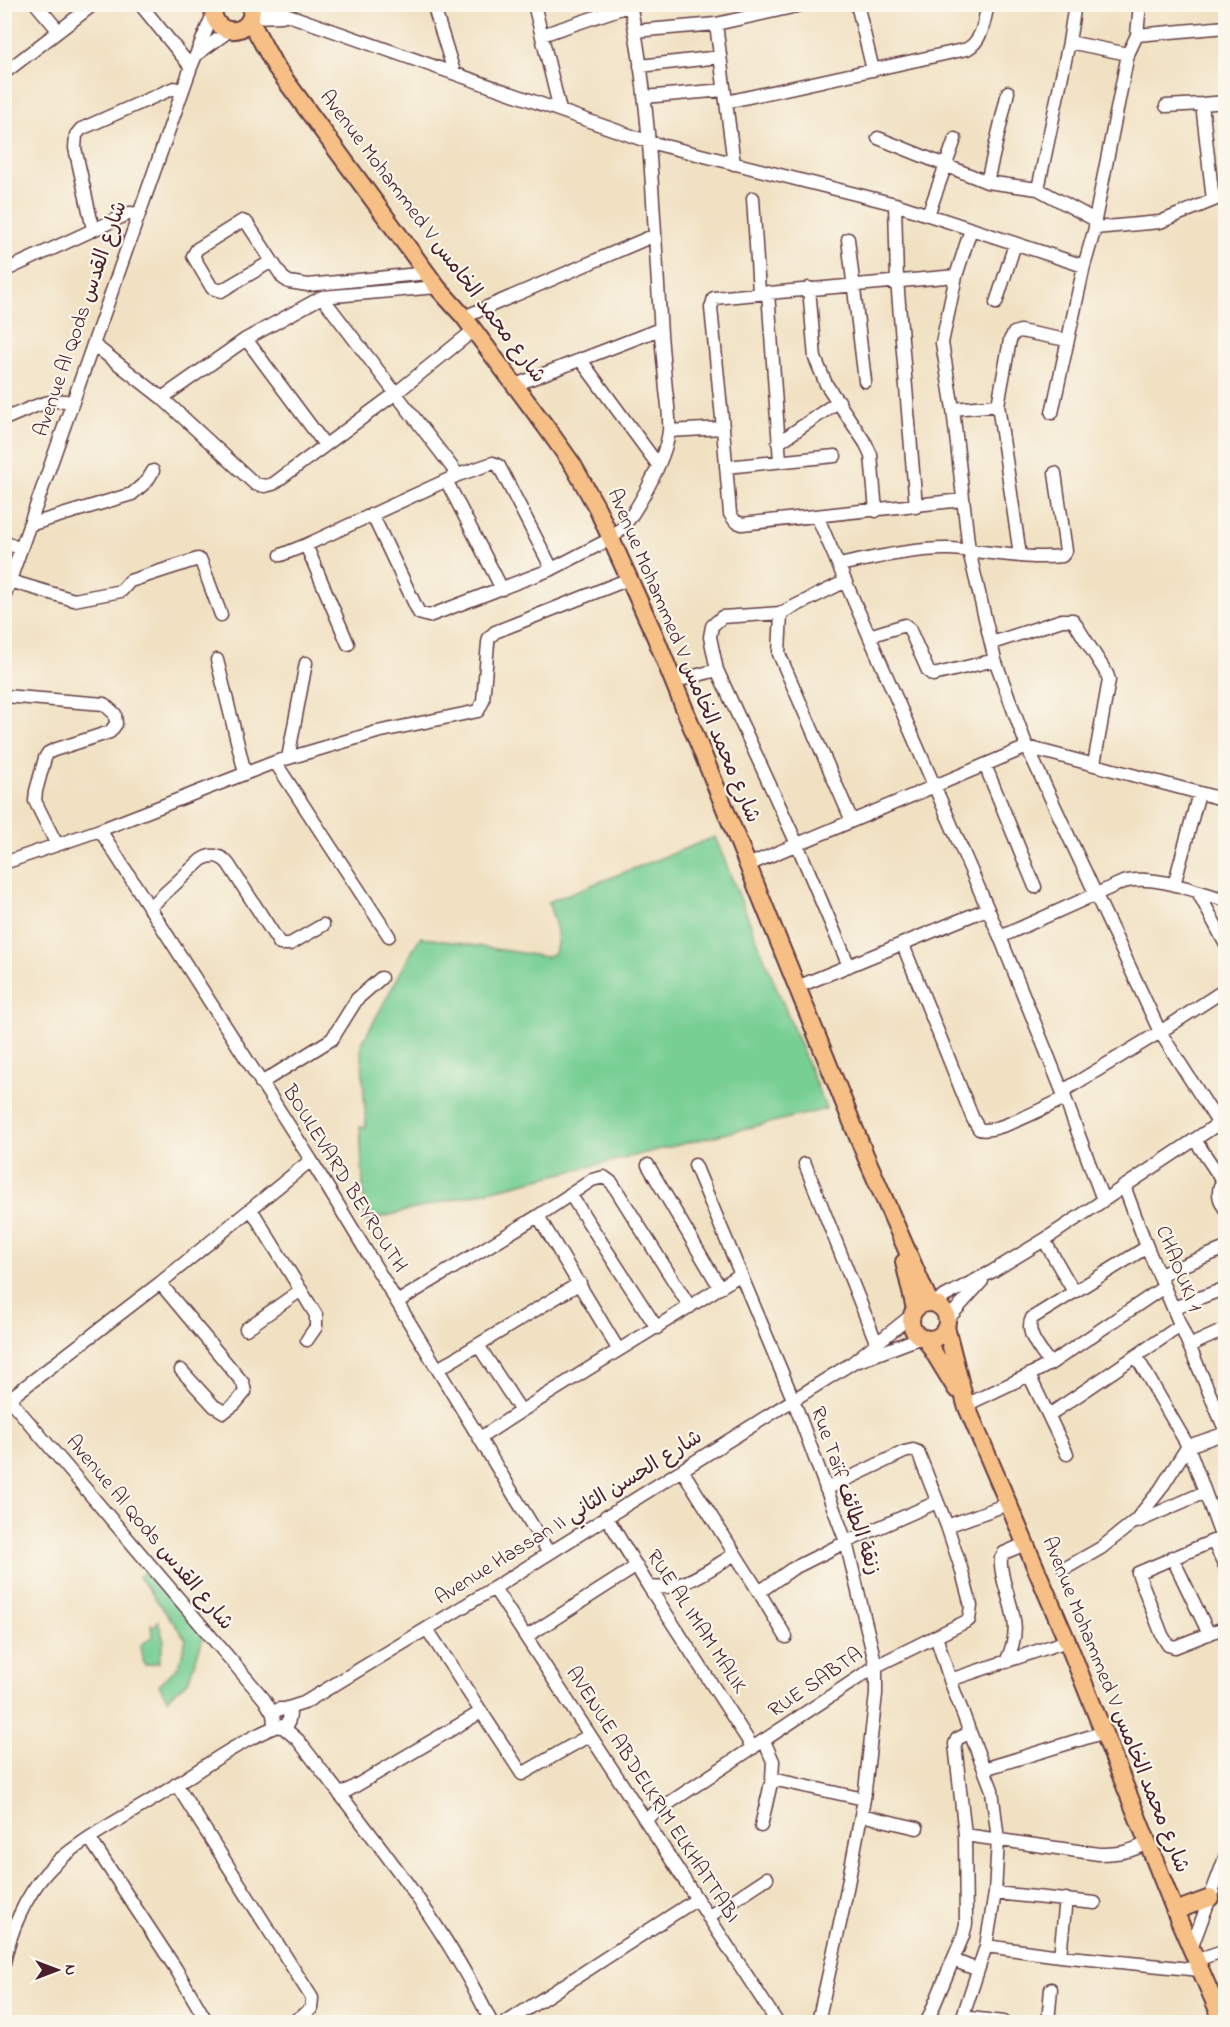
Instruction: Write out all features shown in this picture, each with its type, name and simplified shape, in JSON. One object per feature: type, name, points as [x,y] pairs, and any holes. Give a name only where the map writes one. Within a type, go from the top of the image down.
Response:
[{"type":"main road","name":"Avenue Mohammed V شارع محمد الخامس","points":[[213,9],[218,25],[232,31],[275,66]]},
{"type":"main road","name":"Avenue Mohammed V شارع محمد الخامس","points":[[253,12],[275,66],[573,465],[612,538],[896,1227],[922,1307]]},
{"type":"main road","points":[[232,31],[246,26],[253,12]]},
{"type":"main road","points":[[946,1323],[935,1338],[923,1338],[917,1335],[911,1325],[922,1307],[944,1311],[966,1405]]},
{"type":"main road","points":[[923,1338],[966,1405]]},
{"type":"main road","name":"Avenue Mohammed V شارع محمد الخامس","points":[[966,1405],[1105,1732],[1175,1911],[1223,2022]]},
{"type":"main road","points":[[1175,1911],[1210,1898]]},
{"type":"street","points":[[36,4],[58,30]]},
{"type":"street","points":[[4,73],[94,4]]},
{"type":"street","points":[[140,4],[193,61],[232,31]]},
{"type":"street","points":[[433,4],[454,72]]},
{"type":"street","points":[[534,4],[560,110]]},
{"type":"street","points":[[635,31],[716,24],[806,4]]},
{"type":"street","points":[[857,4],[873,70]]},
{"type":"street","points":[[644,97],[725,96],[873,70],[967,49],[975,45],[980,37],[988,4]]},
{"type":"street","points":[[1038,189],[1075,4]]},
{"type":"street","points":[[1052,413],[1095,224],[1128,54],[1137,35],[1140,4]]},
{"type":"street","points":[[372,514],[419,613],[429,616],[552,569],[612,538],[631,517],[658,465],[669,431],[660,329],[649,142],[631,5],[542,35]]},
{"type":"street","name":"Avenue Al Qods شارع القدس","points":[[4,597],[213,9]]},
{"type":"street","points":[[253,12],[290,16],[649,142],[895,204],[1084,266]]},
{"type":"street","points":[[716,24],[734,164]]},
{"type":"street","points":[[1137,35],[1226,27]]},
{"type":"street","points":[[1069,42],[1128,54]]},
{"type":"street","points":[[640,66],[720,57]]},
{"type":"street","points":[[93,229],[75,148],[76,135],[81,129],[174,88],[183,90]]},
{"type":"street","points":[[987,182],[1008,92]]},
{"type":"street","points":[[1166,106],[1226,102]]},
{"type":"street","points":[[1202,104],[1213,200]]},
{"type":"street","points":[[878,138],[987,182],[1038,189],[1095,224],[1160,222],[1226,195]]},
{"type":"street","points":[[928,215],[955,139]]},
{"type":"street","points":[[753,198],[780,461]]},
{"type":"street","points":[[895,204],[897,280],[916,507]]},
{"type":"street","points":[[4,271],[130,213],[139,214]]},
{"type":"street","points":[[272,261],[220,291],[212,288],[194,256],[196,249],[242,221],[247,223],[272,261],[283,278],[289,282],[301,285],[433,280]]},
{"type":"street","points":[[971,229],[956,276],[942,343],[969,551],[995,660],[1028,747],[1160,1032],[1222,1122]]},
{"type":"street","points":[[93,344],[162,398],[255,484],[260,486],[273,484],[396,393],[469,324],[655,235]]},
{"type":"street","points":[[848,239],[865,381]]},
{"type":"street","points":[[996,303],[1015,244]]},
{"type":"street","points":[[956,276],[721,296],[712,301],[730,514],[735,521],[742,524],[916,507],[962,500]]},
{"type":"street","points":[[162,398],[246,339],[322,297],[386,290],[433,280]]},
{"type":"street","points":[[809,288],[815,357],[826,384],[839,401],[871,455],[876,511]]},
{"type":"street","points":[[322,297],[396,393],[453,478],[502,589]]},
{"type":"street","points":[[515,385],[660,329]]},
{"type":"street","points":[[1020,555],[998,405],[1010,340],[1014,333],[1020,331],[1067,340]]},
{"type":"street","points":[[246,339],[325,445]]},
{"type":"street","points":[[580,359],[658,465]]},
{"type":"street","points":[[4,419],[52,400],[73,402]]},
{"type":"street","points":[[778,444],[839,401]]},
{"type":"street","points":[[952,409],[998,405]]},
{"type":"street","points":[[669,431],[723,428]]},
{"type":"street","points":[[726,467],[835,456]]},
{"type":"street","points":[[281,555],[489,463],[499,466],[552,569]]},
{"type":"street","points":[[29,525],[132,494],[147,481],[153,471]]},
{"type":"street","points":[[839,565],[947,549],[1062,556],[1066,551],[1055,472]]},
{"type":"street","points":[[817,516],[1000,937],[1064,1095],[1102,1200]]},
{"type":"street","points":[[4,542],[21,549]]},
{"type":"street","points":[[306,545],[348,644]]},
{"type":"street","points":[[10,581],[74,600],[121,591],[130,581],[198,559],[201,561],[222,615]]},
{"type":"street","points":[[4,864],[275,762],[377,732],[478,711],[483,701],[488,643],[495,632],[629,579]]},
{"type":"street","points":[[844,582],[782,613],[722,617],[712,626],[710,637],[717,670],[797,844],[849,966]]},
{"type":"street","points":[[782,613],[779,654],[852,821]]},
{"type":"street","points":[[992,643],[1062,620],[1073,620],[1107,674],[1108,680],[1094,764]]},
{"type":"street","points":[[869,636],[905,624],[909,628],[928,671],[933,675],[995,660]]},
{"type":"street","points":[[217,660],[245,773]]},
{"type":"street","points":[[288,758],[306,663]]},
{"type":"street","points":[[672,682],[717,670]]},
{"type":"street","points":[[4,696],[104,704],[115,714],[116,724],[110,732],[54,750],[45,758],[35,801],[57,845]]},
{"type":"street","points":[[748,865],[1028,747],[1226,800]]},
{"type":"street","points":[[275,762],[389,936]]},
{"type":"street","points":[[985,765],[1035,887]]},
{"type":"street","points":[[1174,885],[1199,793]]},
{"type":"street","name":"BOULEVARD BEYROUTH","points":[[99,830],[311,1160],[549,1553]]},
{"type":"street","points":[[149,908],[201,860],[217,856],[229,865],[280,944],[290,944],[323,925]]},
{"type":"street","points":[[1000,937],[1134,879],[1174,885],[1226,900]]},
{"type":"street","points":[[1198,892],[1226,945]]},
{"type":"street","points":[[797,987],[987,909]]},
{"type":"street","points":[[903,945],[973,1119],[979,1129],[987,1131],[1000,1127],[1064,1095],[1226,988]]},
{"type":"street","points":[[261,1083],[332,1039],[357,999],[381,978]]},
{"type":"street","name":"Avenue Hassan II شارع الحسن الثاني","points":[[4,1963],[7,1948],[20,1916],[41,1879],[58,1860],[304,1703],[494,1588],[852,1363],[922,1307],[993,1271],[1044,1240],[1222,1122]]},
{"type":"street","points":[[1195,1140],[1225,1183],[1220,1186],[1218,1197],[1226,1211]]},
{"type":"street","points":[[7,1396],[160,1283],[311,1160]]},
{"type":"street","points":[[805,1164],[876,1342]]},
{"type":"street","points":[[648,1165],[720,1287]]},
{"type":"street","name":"Rue Taïf زنقة الطائف","points":[[695,1165],[793,1399],[846,1542],[876,1666],[876,1694],[864,1799],[844,1905],[818,2022]]},
{"type":"street","points":[[397,1302],[596,1178],[604,1177],[611,1181],[690,1307]]},
{"type":"street","name":"CHAOUKI 1","points":[[1124,1186],[1147,1247],[1226,1432]]},
{"type":"street","points":[[570,1194],[657,1328]]},
{"type":"street","points":[[251,1209],[316,1315],[316,1327],[307,1340]]},
{"type":"street","points":[[538,1216],[618,1349]]},
{"type":"street","points":[[1044,1240],[1074,1292]]},
{"type":"street","points":[[1050,1364],[1032,1335],[1029,1326],[1032,1318],[1147,1247]]},
{"type":"street","points":[[1159,1275],[1226,1248]]},
{"type":"street","name":"Avenue Hassan II شارع الحسن الثاني","points":[[946,1323],[965,1298],[993,1271]]},
{"type":"street","points":[[480,1438],[618,1349],[657,1328],[741,1274]]},
{"type":"street","points":[[160,1283],[243,1383],[245,1392],[228,1410],[220,1410],[181,1370]]},
{"type":"street","points":[[438,1369],[580,1283]]},
{"type":"street","points":[[966,1405],[1050,1364],[1164,1287]]},
{"type":"street","points":[[1173,1308],[1226,1288]]},
{"type":"street","points":[[246,1329],[301,1290]]},
{"type":"street","points":[[1049,1415],[1180,1326]]},
{"type":"street","points":[[1189,1346],[1226,1329]]},
{"type":"street","name":"Avenue Hassan II شارع الحسن الثاني","points":[[852,1363],[923,1338]]},
{"type":"street","points":[[478,1345],[521,1411]]},
{"type":"street","points":[[1136,1356],[1188,1446],[1221,1541],[1226,1568]]},
{"type":"street","points":[[1029,1376],[1067,1454]]},
{"type":"street","name":"Avenue Al Qods شارع القدس","points":[[7,1396],[281,1718],[397,1869],[459,1960],[490,2022]]},
{"type":"street","points":[[1133,1524],[1160,1490],[1188,1446],[1226,1432]]},
{"type":"street","points":[[826,1489],[904,1452],[914,1450],[920,1456],[947,1526],[1008,1504]]},
{"type":"street","points":[[682,1470],[786,1637]]},
{"type":"street","points":[[1064,1569],[1101,1548],[1133,1524],[1205,1492]]},
{"type":"street","points":[[759,1592],[792,1569],[846,1542],[937,1502]]},
{"type":"street","name":"RUE AL IMAM MALIK","points":[[606,1516],[753,1748]]},
{"type":"street","name":"RUE SABTA","points":[[645,1819],[876,1666],[963,1624],[971,1616],[971,1605],[947,1526]]},
{"type":"street","points":[[1221,1541],[1172,1557],[1137,1573],[1168,1645],[1175,1647],[1226,1627]]},
{"type":"street","points":[[1006,1662],[1012,1648],[1016,1628],[1001,1568],[1001,1558],[1004,1553],[1025,1544]]},
{"type":"street","points":[[650,1587],[669,1588],[682,1584],[735,1554]]},
{"type":"street","points":[[1172,1557],[1209,1634]]},
{"type":"street","points":[[526,1636],[637,1566]]},
{"type":"street","name":"AVENUE ABDELKRIM ELKHATTABI","points":[[494,1588],[777,2022]]},
{"type":"street","points":[[427,1629],[522,1774],[590,1735]]},
{"type":"street","points":[[936,1636],[969,1733],[993,1790],[998,1840],[995,1893],[986,1946],[961,2020],[1004,2022]]},
{"type":"street","points":[[950,1680],[1067,1641]]},
{"type":"street","points":[[340,1795],[481,1712]]},
{"type":"street","points":[[984,1769],[1105,1732]]},
{"type":"street","points":[[927,2022],[963,1936],[967,1919],[965,1835],[955,1744],[957,1739],[969,1733]]},
{"type":"street","points":[[761,1826],[774,1761],[764,1741]]},
{"type":"street","points":[[772,1779],[864,1799]]},
{"type":"street","points":[[176,1784],[312,1998],[312,2009],[292,2022]]},
{"type":"street","points":[[861,1815],[917,1828]]},
{"type":"street","points":[[965,1835],[1108,1854],[1133,1850],[1149,1842]]},
{"type":"street","points":[[90,1839],[176,1969],[207,2022]]},
{"type":"street","points":[[1195,1960],[1210,1898],[1226,1855]]},
{"type":"street","points":[[708,1917],[767,1878]]},
{"type":"street","points":[[995,1893],[1095,1903]]},
{"type":"street","points":[[507,2022],[697,1899]]},
{"type":"street","points":[[1060,1956],[1066,1899]]},
{"type":"street","points":[[986,1946],[1060,1956],[1195,1960],[1226,1950]]},
{"type":"street","points":[[953,1960],[978,1970]]},
{"type":"street","points":[[1048,2022],[1051,1989]]},
{"type":"green space","points":[[715,837],[826,1109],[365,1221],[360,1127],[366,1127],[361,1045],[420,937],[546,957],[555,953],[557,946],[556,927],[548,902]]},
{"type":"green space","points":[[151,1565],[169,1597],[204,1636],[188,1681],[167,1699],[159,1685],[179,1666],[186,1639],[139,1577]]},
{"type":"green space","points":[[158,1621],[164,1641],[159,1662],[144,1665],[141,1645],[152,1637],[151,1624],[154,1627]]}]
